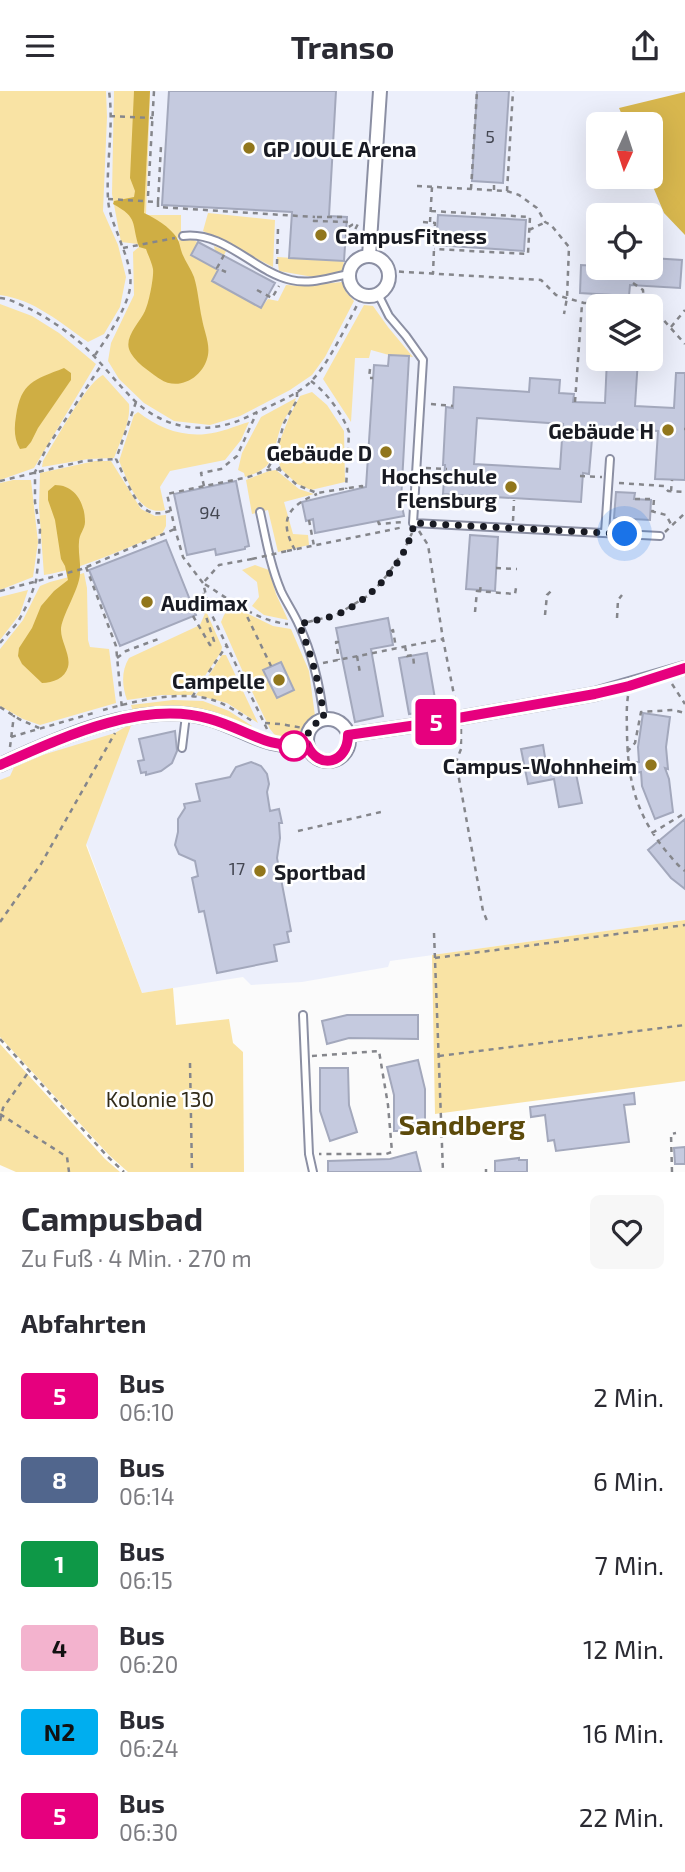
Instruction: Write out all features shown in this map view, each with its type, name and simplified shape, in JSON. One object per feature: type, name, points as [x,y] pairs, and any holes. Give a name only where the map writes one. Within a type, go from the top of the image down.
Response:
[{"type":"street","points":[[369,256],[380,91]]},
{"type":"street","points":[[369,256],[382,260],[389,271],[388,283],[378,294],[363,295],[353,287],[350,274],[356,261],[369,256]]},
{"type":"street","points":[[348,735],[595,694],[685,668]]},
{"type":"street","points":[[4,763],[63,738],[124,719],[157,714],[186,715],[218,722],[268,743],[296,747],[307,745]]},
{"type":"street","points":[[324,719],[339,722],[348,735],[345,752],[333,761],[319,760],[310,753],[307,745],[306,736],[309,729],[324,719]]},
{"type":"lane","points":[[183,236],[204,236],[280,276],[300,282],[350,274]]},
{"type":"lane","points":[[378,294],[388,316],[423,360],[414,523],[660,536]]},
{"type":"lane","points":[[605,533],[610,459]]},
{"type":"lane","points":[[260,512],[270,559],[281,592],[299,624],[314,665],[321,689],[324,719]]},
{"type":"lane","points":[[182,748],[186,715]]},
{"type":"lane","points":[[303,1015],[309,1154],[313,1172]]},
{"type":"path","points":[[94,356],[108,336],[130,288],[129,268],[109,213],[109,91]]},
{"type":"path","points":[[148,196],[155,91]]},
{"type":"path","points":[[471,189],[477,91]]},
{"type":"path","points":[[507,191],[513,91]]},
{"type":"path","points":[[110,116],[152,118]]},
{"type":"path","points":[[161,146],[156,201],[158,207],[342,217]]},
{"type":"path","points":[[494,183],[494,190]]},
{"type":"path","points":[[417,185],[507,191],[519,195],[537,208],[569,247],[564,314]]},
{"type":"path","points":[[430,223],[432,187]]},
{"type":"path","points":[[110,199],[156,201]]},
{"type":"path","points":[[430,211],[530,217],[528,254],[437,248]]},
{"type":"path","points":[[315,217],[314,221],[351,222],[352,225],[347,228],[346,243],[359,222],[373,221]]},
{"type":"path","points":[[423,222],[437,223],[433,274]]},
{"type":"path","points":[[528,232],[546,222]]},
{"type":"path","points":[[257,290],[272,298],[280,276],[278,228]]},
{"type":"path","points":[[123,248],[183,236]]},
{"type":"path","points":[[226,272],[217,268],[228,247]]},
{"type":"path","points":[[389,271],[541,280],[556,295],[586,303]]},
{"type":"path","points":[[633,283],[644,294]]},
{"type":"path","points":[[0,298],[45,317],[81,344],[136,402],[153,416],[174,425],[195,429],[240,421],[311,381],[326,362],[363,295]]},
{"type":"path","points":[[575,402],[582,303]]},
{"type":"path","points":[[671,327],[685,310]]},
{"type":"path","points":[[663,320],[685,344]]},
{"type":"path","points":[[0,643],[18,622],[36,581],[40,530],[35,502],[35,472],[46,449],[102,364]]},
{"type":"path","points":[[370,369],[369,378],[373,378]]},
{"type":"path","points":[[311,381],[322,389],[349,432],[346,489]]},
{"type":"path","points":[[267,469],[275,456],[284,423],[297,401],[297,391]]},
{"type":"path","points":[[136,402],[116,459],[135,497],[147,511],[158,514],[170,511]]},
{"type":"path","points":[[420,404],[453,406]]},
{"type":"path","points":[[204,486],[201,473],[221,469],[237,456],[257,412]]},
{"type":"path","points":[[275,456],[279,470],[294,483],[317,493]]},
{"type":"path","points":[[0,481],[84,461],[116,459]]},
{"type":"path","points":[[417,467],[447,469]]},
{"type":"path","points":[[279,470],[267,469],[248,477],[167,493],[183,557],[203,583],[243,608],[276,622],[299,624],[337,615],[370,594],[404,550],[414,523]]},
{"type":"path","points":[[580,476],[664,486],[668,491],[685,492]]},
{"type":"path","points":[[671,491],[672,480]]},
{"type":"path","points":[[295,550],[287,532],[289,514],[295,505],[317,493],[362,488]]},
{"type":"path","points":[[635,499],[653,499],[652,511],[666,515],[672,526]]},
{"type":"path","points":[[513,528],[514,500]]},
{"type":"path","points":[[660,536],[685,513]]},
{"type":"path","points":[[309,520],[314,546]]},
{"type":"path","points":[[378,521],[379,524],[393,522]]},
{"type":"path","points":[[0,591],[84,568],[175,529]]},
{"type":"path","points":[[203,583],[219,565],[401,529]]},
{"type":"path","points":[[428,545],[462,734],[461,749],[456,762],[483,911],[488,923]]},
{"type":"path","points":[[0,922],[41,864],[124,719],[116,646],[84,568]]},
{"type":"path","points":[[496,568],[517,569]]},
{"type":"path","points":[[203,583],[210,611],[269,731],[268,743]]},
{"type":"path","points":[[475,612],[477,591],[480,591],[481,583]]},
{"type":"path","points":[[480,591],[515,594],[516,588]]},
{"type":"path","points":[[194,616],[210,645],[213,645],[201,601],[205,590]]},
{"type":"path","points":[[545,615],[547,595],[551,591]]},
{"type":"path","points":[[617,618],[618,600],[622,595]]},
{"type":"path","points":[[243,608],[271,666]]},
{"type":"path","points":[[391,631],[393,630],[396,648]]},
{"type":"path","points":[[117,658],[130,649],[161,638]]},
{"type":"path","points":[[314,665],[443,639]]},
{"type":"path","points":[[339,642],[336,642],[339,660]]},
{"type":"path","points":[[192,697],[227,645]]},
{"type":"path","points":[[405,646],[407,656],[413,655],[414,665]]},
{"type":"path","points":[[357,656],[360,673]]},
{"type":"path","points":[[668,674],[685,704]]},
{"type":"path","points":[[629,686],[626,705],[627,752],[636,800],[652,833],[685,871]]},
{"type":"path","points":[[0,707],[39,728]]},
{"type":"path","points":[[627,752],[635,743],[641,712],[673,710],[685,713]]},
{"type":"path","points":[[4,763],[13,715]]},
{"type":"path","points":[[265,723],[309,729]]},
{"type":"path","points":[[298,831],[381,813]]},
{"type":"path","points":[[652,833],[685,813]]},
{"type":"path","points":[[435,958],[685,925]]},
{"type":"path","points":[[434,933],[443,1172]]},
{"type":"path","points":[[439,1056],[685,1025]]},
{"type":"path","points":[[0,1039],[124,1172]]},
{"type":"path","points":[[306,1057],[379,1051],[393,1151],[386,1154],[309,1154]]},
{"type":"path","points":[[190,1063],[192,1172]]},
{"type":"path","points":[[0,1121],[4,1108],[30,1070]]},
{"type":"path","points":[[1,1115],[67,1157],[69,1172]]},
{"type":"path","points":[[672,1172],[671,1134],[676,1133]]},
{"type":"path","points":[[386,1154],[386,1159]]},
{"type":"shaded area","points":[[0,91],[685,91],[685,920],[390,961],[388,967],[302,982],[251,985],[243,977],[142,993],[87,845],[0,962]]},
{"type":"shaded area","points":[[134,91],[150,91],[144,213],[166,227],[178,240],[197,287],[208,341],[206,363],[196,376],[182,383],[167,383],[147,370],[131,353],[128,344],[147,307],[153,273],[146,249],[139,247],[131,217],[113,204],[114,201],[134,197],[135,191],[130,178]]},
{"type":"shaded area","points":[[685,92],[685,235],[664,213],[663,203],[660,203],[654,189],[663,189],[663,112],[621,112],[619,108]]},
{"type":"shaded area","points":[[64,368],[71,373],[71,380],[31,442],[26,448],[20,449],[15,429],[21,396],[37,379]]},
{"type":"shaded area","points":[[55,485],[68,488],[77,496],[83,508],[85,522],[79,539],[79,580],[61,630],[68,667],[58,679],[42,683],[22,664],[18,656],[19,648],[32,628],[41,606],[68,580],[48,500],[48,491]]},
{"type":"green space","points":[[0,91],[106,91],[103,211],[118,245],[126,277],[120,307],[104,334],[88,342],[24,301],[0,295]]},
{"type":"green space","points":[[114,91],[150,91],[146,215],[181,215],[183,236],[198,242],[191,255],[208,264],[215,251],[214,246],[226,251],[212,281],[261,308],[268,299],[278,301],[286,285],[342,282],[354,301],[325,357],[312,375],[290,390],[240,416],[210,425],[174,421],[144,403],[119,379],[108,361],[111,343],[134,295],[133,252],[139,247],[178,241],[182,237],[138,244],[121,242],[112,194]]},
{"type":"green space","points":[[208,213],[275,220],[273,267],[203,231]]},
{"type":"green space","points":[[277,257],[344,261],[342,273],[313,277],[279,271]]},
{"type":"green space","points":[[0,304],[32,316],[59,333],[96,364],[34,468],[0,480]]},
{"type":"green space","points":[[364,305],[373,306],[413,357],[371,350],[369,358],[355,358],[351,422],[323,379]]},
{"type":"green space","points":[[103,375],[129,404],[127,425],[114,458],[88,459],[42,467],[43,461],[80,401]]},
{"type":"green space","points":[[312,392],[327,405],[344,431],[345,482],[311,490],[297,484],[281,469],[277,457],[279,443],[300,396]]},
{"type":"green space","points":[[296,398],[282,424],[269,463],[245,477],[244,473],[238,470],[242,453],[261,417]]},
{"type":"green space","points":[[138,412],[161,426],[197,435],[222,431],[249,422],[241,440],[225,460],[170,471],[160,487],[165,510],[156,511],[141,503],[135,495],[119,461],[134,415]]},
{"type":"green space","points":[[95,461],[111,461],[141,509],[155,516],[166,515],[166,526],[162,534],[119,552],[74,568],[44,575],[39,507],[40,473]]},
{"type":"green space","points":[[276,470],[299,489],[314,494],[284,502],[293,534],[308,535],[309,545],[278,552],[268,510],[252,514],[246,480]]},
{"type":"green space","points":[[31,480],[38,542],[33,577],[0,590],[0,483]]},
{"type":"green space","points":[[255,565],[269,570],[288,620],[264,615],[252,606],[259,597],[257,582],[242,570]]},
{"type":"green space","points":[[84,573],[87,588],[88,640],[90,647],[109,649],[116,703],[40,725],[0,706],[0,649],[23,620],[40,586]]},
{"type":"green space","points":[[28,590],[20,614],[0,640],[0,597]]},
{"type":"green space","points":[[232,606],[273,626],[291,629],[309,671],[315,716],[298,738],[288,742],[278,739],[270,729],[221,622]]},
{"type":"green space","points":[[206,611],[222,647],[192,695],[162,695],[127,700],[123,679],[129,658],[200,625]]},
{"type":"green space","points":[[222,655],[226,655],[258,723],[227,703],[196,695]]},
{"type":"green space","points":[[173,700],[203,701],[229,711],[252,726],[250,728],[236,721],[234,724],[133,712],[131,705]]},
{"type":"green space","name":"Kolonie 130","points":[[132,723],[86,845],[142,993],[173,988],[176,1025],[229,1019],[233,1043],[243,1052],[244,1172],[128,1172],[0,1037],[0,780],[10,776],[16,763],[115,733]]},
{"type":"green space","points":[[685,920],[685,1081],[435,1114],[432,955]]},
{"type":"green space","points":[[0,1044],[120,1172],[16,1172],[0,1165]]},
{"type":"building","name":"GP JOULE Arena","points":[[169,91],[336,91],[329,216],[347,217],[344,261],[289,258],[292,212],[162,205]]},
{"type":"building","points":[[477,91],[509,91],[503,183],[472,181]]},
{"type":"building","points":[[438,215],[526,220],[524,251],[436,245]]},
{"type":"building","points":[[198,242],[275,283],[261,308],[212,281],[218,270],[191,255]]},
{"type":"building","points":[[663,259],[682,260],[680,288],[630,285],[629,294],[580,293],[581,265],[586,265],[586,280],[663,280]]},
{"type":"building","name":"Gebäude D","points":[[389,355],[409,356],[401,501],[404,516],[315,533],[313,519],[306,521],[302,502],[366,487],[374,365],[388,366]]},
{"type":"building","name":"Gebäude H","points":[[606,371],[637,371],[635,406],[674,408],[676,373],[685,373],[685,480],[655,479],[658,431],[593,427],[589,474],[583,473],[581,502],[443,494],[446,407],[453,408],[454,387],[529,392],[530,378],[560,380],[559,393],[574,394],[573,402],[605,403]],"holes":[[[477,418],[563,424],[560,469],[474,464]]]},
{"type":"building","points":[[236,481],[249,546],[216,555],[215,549],[187,555],[174,494]]},
{"type":"building","points":[[616,492],[635,493],[634,499],[651,500],[650,520],[614,518]]},
{"type":"building","points":[[470,535],[498,537],[495,591],[466,589]]},
{"type":"building","name":"Audimax","points":[[166,540],[196,615],[120,646],[89,570]]},
{"type":"building","points":[[388,618],[393,645],[371,649],[383,716],[355,722],[336,628]]},
{"type":"building","points":[[427,653],[437,710],[409,714],[399,658]]},
{"type":"building","name":"Campelle","points":[[281,662],[294,690],[277,698],[263,670]]},
{"type":"building","name":"Campus-Wohnheim","points":[[643,713],[670,717],[666,747],[668,769],[665,768],[673,812],[655,819],[642,786],[641,772],[635,773],[635,762],[639,762],[638,747]]},
{"type":"building","points":[[175,731],[177,751],[172,763],[161,771],[146,775],[146,772],[141,773],[138,761],[144,760],[139,739]]},
{"type":"building","points":[[543,745],[547,769],[574,764],[582,803],[559,807],[554,779],[528,784],[521,749]]},
{"type":"building","points":[[251,762],[261,766],[267,774],[270,811],[279,809],[282,823],[279,823],[277,858],[291,931],[287,932],[289,942],[274,945],[277,961],[217,973],[204,911],[199,912],[192,878],[198,876],[195,861],[179,854],[175,845],[178,819],[185,808],[184,804],[200,801],[196,784],[230,777],[236,767]]},
{"type":"building","points":[[685,819],[685,889],[671,878],[648,850]]},
{"type":"building","points":[[347,1015],[418,1015],[418,1039],[349,1038],[327,1044],[322,1021]]},
{"type":"building","points":[[418,1060],[425,1089],[425,1131],[394,1131],[394,1095],[387,1067]]},
{"type":"building","points":[[320,1068],[348,1068],[349,1105],[357,1132],[330,1141],[320,1111]]},
{"type":"building","points":[[634,1093],[635,1104],[624,1105],[629,1142],[556,1151],[554,1140],[548,1141],[545,1115],[531,1117],[530,1107]]},
{"type":"building","points":[[685,1147],[685,1164],[675,1164],[674,1148]]},
{"type":"building","points":[[416,1152],[421,1172],[328,1172],[328,1161],[390,1159]]},
{"type":"building","points":[[519,1158],[527,1160],[527,1172],[495,1172],[495,1161]]},
{"type":"bus line","name":"5","points":[[0,765],[63,738],[124,719],[157,714],[208,718],[268,743],[296,747],[307,745],[310,753],[319,760],[333,761],[345,752],[348,735],[595,694],[685,668]]},
{"type":"place","name":"GP JOULE Arena","points":[[249,148]]},
{"type":"place","name":"CampusFitness","points":[[321,235]]},
{"type":"place","name":"Gebäude H","points":[[668,430]]},
{"type":"place","name":"Gebäude D","points":[[386,452]]},
{"type":"place","name":"Hochschule Flensburg","points":[[511,487]]},
{"type":"place","name":"Audimax","points":[[147,602]]},
{"type":"place","name":"Campelle","points":[[279,680]]},
{"type":"place","name":"Campus-Wohnheim","points":[[651,765]]},
{"type":"place","name":"Sportbad","points":[[260,871]]},
{"type":"district","name":"Sandberg","points":[[462,1124]]},
{"type":"route","points":[[294,746],[307,745],[306,736],[309,729],[324,719],[321,689],[299,624],[337,615],[370,594],[404,550],[414,523],[625,534]]}]
